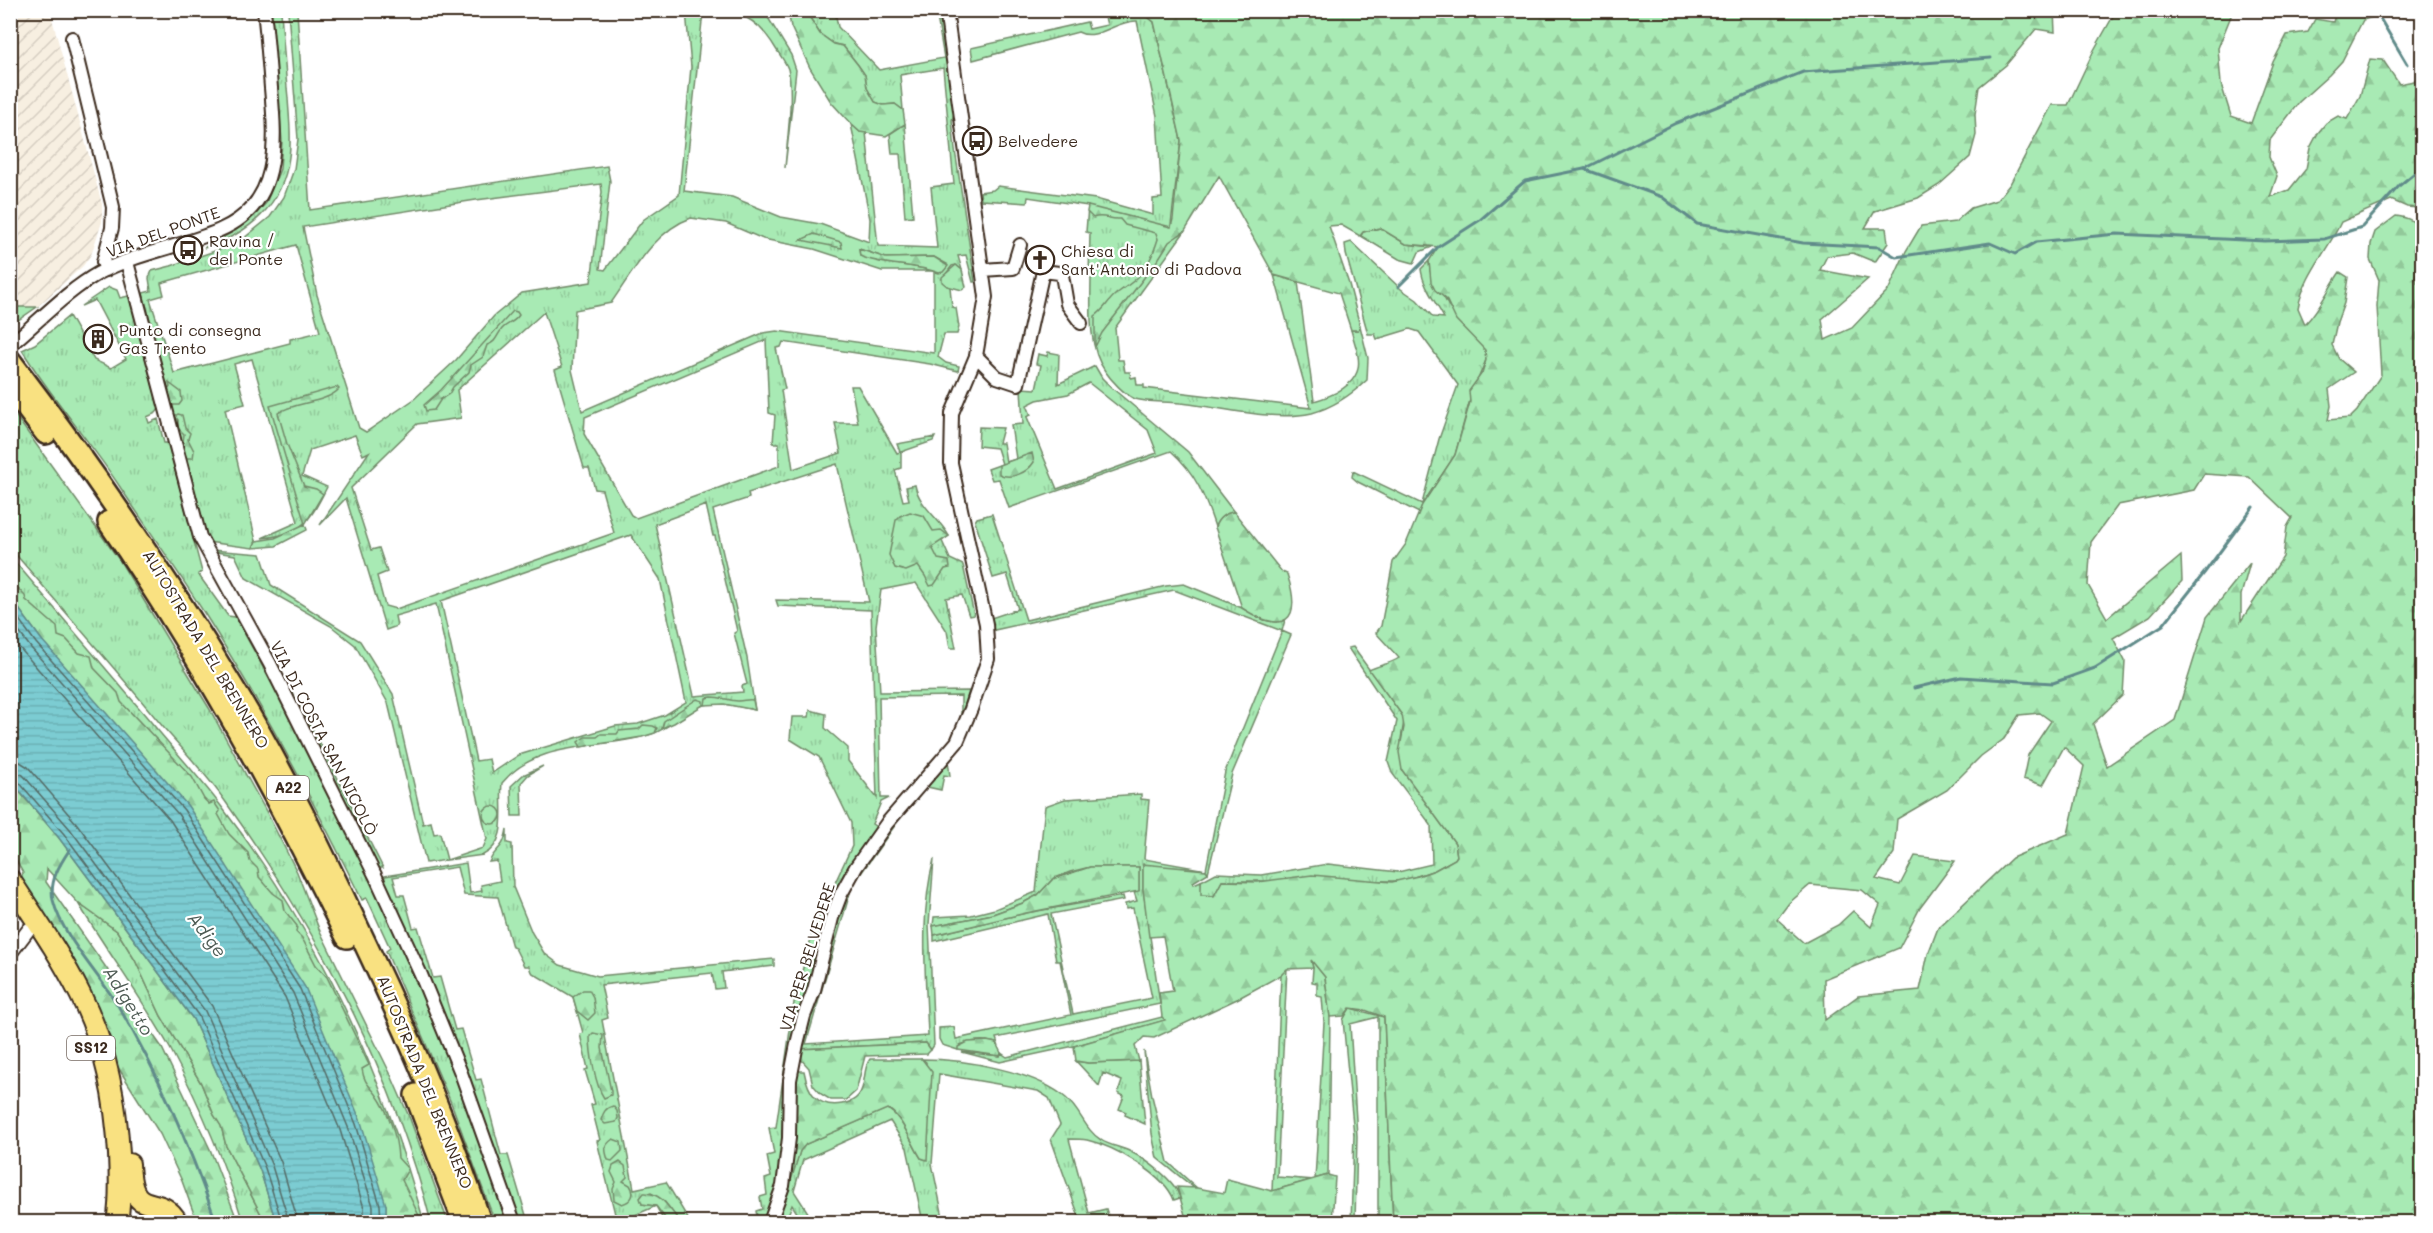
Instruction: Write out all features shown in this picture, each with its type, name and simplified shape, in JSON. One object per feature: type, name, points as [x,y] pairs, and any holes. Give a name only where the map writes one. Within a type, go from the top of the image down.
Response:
[{"type":"highway","name":"AUTOSTRADA DEL BRENNERO","points":[[10,361],[20,390],[122,540],[234,719],[308,858],[387,1021],[464,1222]]},
{"type":"highway","name":"AUTOSTRADA DEL BRENNERO","points":[[20,390],[139,540],[235,690],[320,848],[399,1013],[469,1188],[480,1222]]},
{"type":"highway","name":"SS12","points":[[10,879],[81,994],[98,1037],[114,1099],[120,1172],[107,1221]]},
{"type":"highway","name":"SS12","points":[[10,898],[70,999],[89,1040],[102,1100],[109,1174],[107,1221]]},
{"type":"highway","points":[[114,1099],[128,1128],[130,1186],[135,1196],[145,1203],[160,1207],[177,1222]]},
{"type":"street","name":"VIA DEL PONTE","points":[[10,345],[67,296],[106,270],[197,239],[232,224],[251,207],[266,185],[273,161],[274,146],[264,10]]},
{"type":"street","name":"VIA PER BELVEDERE","points":[[770,1222],[783,1186],[789,1138],[790,1080],[797,1044],[814,990],[832,918],[841,894],[886,823],[918,785],[950,753],[957,742],[988,659],[986,624],[956,496],[950,444],[952,413],[976,356],[986,297],[946,10]]},
{"type":"street","points":[[72,38],[113,207],[112,228],[103,262],[106,270]]},
{"type":"street","points":[[982,270],[1013,268],[1020,245]]},
{"type":"street","name":"VIA DI COSTA SAN NICOLÒ","points":[[127,262],[204,546],[270,664],[380,885],[421,975],[461,1073],[514,1222]]},
{"type":"street","points":[[976,356],[997,377],[1018,384],[1043,271],[1062,275],[1067,304],[1081,323]]},
{"type":"street","points":[[10,954],[29,929]]},
{"type":"shaded area","points":[[11,11],[50,11],[102,204],[102,222],[91,255],[83,266],[37,307],[11,307]]},
{"type":"green space","points":[[271,11],[281,11],[290,135],[289,157],[285,174],[271,204],[261,216],[235,235],[204,248],[235,231],[257,213],[266,203],[280,169],[282,141]]},
{"type":"green space","points":[[288,11],[297,11],[310,210],[607,166],[610,181],[600,269],[605,270],[643,220],[679,195],[691,67],[686,11],[764,11],[791,55],[796,70],[785,168],[790,118],[790,79],[786,64],[762,29],[754,23],[737,14],[703,12],[684,191],[732,197],[781,217],[820,224],[869,242],[870,219],[851,124],[860,132],[866,132],[878,246],[937,248],[931,187],[954,184],[943,68],[900,75],[903,110],[895,104],[883,105],[875,102],[867,88],[865,75],[858,65],[843,46],[834,44],[820,34],[810,18],[809,11],[835,11],[838,27],[879,70],[944,58],[936,11],[941,11],[955,110],[952,120],[955,150],[975,282],[973,282],[966,255],[958,256],[962,270],[956,265],[952,266],[942,279],[950,287],[952,307],[956,308],[959,327],[957,334],[944,334],[938,357],[946,363],[959,366],[958,371],[930,364],[783,342],[781,347],[776,348],[785,389],[781,390],[793,469],[841,453],[835,423],[858,423],[851,386],[858,386],[897,453],[900,452],[897,444],[935,437],[933,441],[901,452],[901,468],[895,470],[903,501],[909,500],[906,487],[915,485],[925,506],[949,536],[942,541],[950,559],[963,565],[974,615],[969,616],[962,595],[946,598],[956,648],[950,648],[947,631],[916,583],[881,590],[876,626],[880,692],[969,691],[961,716],[961,696],[879,697],[881,798],[889,798],[881,802],[872,824],[878,828],[842,884],[786,1110],[778,1189],[767,1222],[758,1222],[756,1211],[762,1209],[760,1197],[767,1195],[765,1179],[771,1177],[767,1156],[774,1154],[769,1128],[776,1127],[795,996],[814,928],[852,846],[851,823],[819,757],[790,739],[792,717],[809,717],[810,710],[826,714],[825,728],[848,748],[848,761],[877,798],[871,610],[778,606],[776,600],[869,602],[837,464],[748,493],[749,498],[713,510],[747,658],[755,710],[723,704],[704,705],[652,734],[552,752],[534,759],[517,769],[502,783],[500,833],[497,842],[483,855],[426,863],[388,703],[355,645],[331,626],[246,578],[235,555],[216,552],[319,741],[383,868],[379,868],[212,550],[261,554],[271,585],[360,641],[393,694],[423,824],[431,822],[434,834],[440,833],[447,860],[483,848],[487,839],[436,604],[395,616],[397,626],[386,630],[346,498],[320,525],[369,452],[363,455],[355,435],[310,450],[302,476],[327,487],[321,499],[310,517],[296,530],[287,534],[262,538],[298,522],[252,359],[234,364],[245,404],[225,409],[256,541],[253,548],[207,542],[143,293],[151,291],[149,278],[152,271],[238,243],[270,217],[284,197],[294,169],[298,139]],"holes":[[[601,184],[602,192],[591,282],[522,293],[494,316],[456,360],[413,400],[366,432],[359,428],[317,295],[303,227],[476,200]],[[691,218],[726,223],[763,239],[814,249],[882,271],[933,271],[860,256],[859,249],[886,258],[934,257],[947,264],[937,272],[934,271],[934,353],[777,331],[763,333],[582,411],[572,370],[575,310],[611,303],[655,242],[678,224]],[[296,245],[320,332],[290,339],[290,343],[174,373],[150,299],[164,295],[161,283]],[[544,312],[562,367],[555,370],[584,468],[589,468],[595,489],[602,490],[614,533],[396,609],[385,606],[377,576],[387,572],[379,548],[371,550],[351,488],[417,424],[461,418],[457,390]],[[766,340],[769,413],[775,415],[773,443],[779,443],[779,466],[636,518],[631,515],[584,434],[585,417]],[[706,505],[737,631],[734,633],[747,684],[742,686],[743,692],[694,696],[655,524]],[[631,535],[660,579],[686,702],[665,715],[638,724],[615,726],[519,755],[492,773],[489,759],[476,761],[441,601]]]},
{"type":"green space","points":[[788,11],[809,11],[810,18],[820,34],[834,44],[843,46],[858,65],[865,75],[867,88],[875,102],[883,105],[895,104],[903,110],[905,124],[886,136],[860,132],[851,124],[831,102],[810,68],[791,27]]},
{"type":"green space","points":[[1135,11],[1143,13],[1154,22],[1181,140],[1169,241],[1185,231],[1115,328],[1118,360],[1123,360],[1125,372],[1130,372],[1131,378],[1136,377],[1137,385],[1144,385],[1144,388],[1311,408],[1274,275],[1298,282],[1314,401],[1338,391],[1354,378],[1359,362],[1351,330],[1358,330],[1360,326],[1368,358],[1367,380],[1335,404],[1312,413],[1281,416],[1146,401],[1131,397],[1108,375],[1095,350],[1091,326],[1090,233],[1086,232],[1088,206],[1028,197],[1027,203],[981,200],[980,192],[993,190],[998,186],[1096,199],[1153,215],[1153,199],[1162,198],[1157,116],[1137,21],[1099,33],[1078,32],[973,60],[971,48],[1087,22],[1089,29],[1107,25],[1105,17]]},
{"type":"green space","points":[[1135,11],[2054,11],[2055,32],[2036,29],[2006,65],[1979,87],[1975,114],[1976,135],[1970,157],[1939,185],[1918,198],[1875,211],[1865,228],[1886,228],[1888,243],[1875,262],[1853,253],[1827,256],[1820,270],[1868,279],[1822,319],[1825,340],[1852,328],[1889,289],[1906,251],[1921,226],[1955,222],[1971,208],[1997,200],[2010,184],[2052,105],[2068,105],[2094,50],[2116,11],[2233,11],[2218,48],[2221,84],[2231,116],[2251,123],[2273,62],[2287,35],[2308,32],[2315,19],[2333,22],[2336,11],[2407,11],[2404,17],[2385,13],[2363,20],[2342,61],[2299,102],[2270,140],[2269,157],[2277,176],[2270,197],[2289,190],[2306,169],[2310,148],[2326,123],[2338,116],[2347,119],[2360,96],[2370,59],[2383,60],[2399,84],[2414,81],[2422,73],[2422,192],[2418,208],[2407,207],[2391,200],[2341,222],[2305,285],[2298,308],[2305,324],[2320,305],[2340,272],[2348,277],[2344,303],[2332,345],[2339,359],[2354,372],[2329,389],[2331,406],[2328,420],[2350,418],[2381,375],[2377,306],[2379,280],[2370,259],[2375,232],[2396,216],[2411,220],[2421,231],[2417,252],[2417,283],[2422,280],[2422,1222],[1393,1222],[1384,1017],[1365,1010],[1350,1008],[1344,1016],[1330,1017],[1325,977],[1311,960],[1313,968],[1287,969],[1281,975],[1237,999],[1154,1038],[1144,1037],[1135,1046],[1139,1061],[1088,1063],[1076,1061],[1074,1046],[1165,1020],[1162,1017],[1159,993],[1173,991],[1163,936],[1149,937],[1143,889],[1143,864],[1206,870],[1208,873],[1193,882],[1194,884],[1201,881],[1201,895],[1214,896],[1222,881],[1258,882],[1312,875],[1392,882],[1435,870],[1457,856],[1455,843],[1402,770],[1399,752],[1404,727],[1402,715],[1369,670],[1399,658],[1376,633],[1381,626],[1393,562],[1406,544],[1422,505],[1455,455],[1470,402],[1469,391],[1482,373],[1486,360],[1485,350],[1456,320],[1446,299],[1435,290],[1431,282],[1429,261],[1438,247],[1406,244],[1380,228],[1363,232],[1360,236],[1341,225],[1329,226],[1349,284],[1360,326],[1358,330],[1351,330],[1339,293],[1274,275],[1219,176],[1185,231],[1169,242],[1102,333],[1095,347],[1095,316],[1115,295],[1142,273],[1158,239],[1156,233],[1125,225],[1120,219],[1093,218],[1087,212],[1088,206],[1171,227],[1173,219],[1181,140],[1154,22],[1143,13]],"holes":[[[2204,474],[2249,477],[2292,518],[2287,527],[2283,557],[2241,621],[2241,595],[2250,563],[2207,617],[2175,720],[2107,766],[2093,724],[2123,695],[2125,661],[2113,638],[2150,616],[2182,581],[2181,556],[2107,618],[2088,585],[2091,542],[2118,505],[2194,490]],[[2040,713],[2051,721],[2028,755],[2023,779],[2043,785],[2064,747],[2084,766],[2068,834],[2012,858],[1938,928],[1928,954],[1920,990],[1858,996],[1825,1020],[1824,979],[1899,948],[1920,908],[1955,861],[1915,856],[1900,885],[1876,879],[1894,853],[1897,819],[1947,790],[1981,756],[2004,739],[2019,715]],[[1810,885],[1862,890],[1880,905],[1871,927],[1853,911],[1838,925],[1804,943],[1777,919],[1789,903]]]},
{"type":"green space","points":[[905,124],[913,216],[905,217],[900,154],[892,154],[890,134]]},
{"type":"green space","points":[[1380,228],[1406,244],[1432,247],[1419,252],[1414,263],[1399,259],[1361,236],[1363,232]]},
{"type":"green space","points":[[814,234],[841,242],[842,248],[801,240]]},
{"type":"green space","points":[[1351,242],[1433,317],[1444,318],[1422,276],[1421,269],[1429,261],[1430,271],[1448,305],[1485,350],[1486,360],[1471,396],[1455,455],[1419,513],[1358,482],[1352,477],[1353,471],[1422,504],[1439,439],[1458,385],[1419,332],[1410,329],[1377,339],[1375,334],[1368,334],[1346,254],[1345,244]]},
{"type":"green space","points":[[859,249],[886,258],[934,257],[948,266],[939,273],[879,262],[860,256]]},
{"type":"green space","points":[[956,265],[962,270],[966,287],[962,290],[947,286],[942,282],[942,277]]},
{"type":"green space","points":[[109,287],[117,290],[120,298],[129,296],[159,409],[147,417],[149,423],[158,419],[164,443],[168,443],[202,572],[198,574],[228,616],[235,617],[283,704],[351,837],[394,927],[427,1004],[510,1222],[495,1222],[452,1105],[386,951],[390,948],[367,898],[362,900],[267,717],[183,580],[110,472],[22,350],[35,344],[69,316],[94,360],[111,368],[126,359],[95,300],[81,306]]},
{"type":"green space","points":[[11,307],[37,307],[11,325]]},
{"type":"green space","points":[[513,311],[519,315],[502,329],[493,342],[487,345],[483,357],[471,365],[469,372],[449,394],[441,399],[434,410],[426,411],[424,405],[441,390]]},
{"type":"green space","points":[[1048,352],[1059,354],[1058,384],[1095,366],[1112,388],[1188,452],[1234,512],[1222,517],[1215,527],[1199,486],[1180,459],[1171,451],[1009,508],[999,479],[992,480],[988,469],[1002,464],[997,448],[978,446],[979,427],[1003,428],[999,443],[1003,443],[1006,462],[1016,459],[1011,425],[1023,424],[1021,388],[1036,389],[1041,365],[1036,364],[1038,354],[1047,356]],"holes":[[[1089,383],[1148,430],[1157,453],[1057,489],[1027,417],[1031,415],[1027,405],[1037,400],[1068,394]]]},
{"type":"green space","points":[[169,383],[181,392],[182,401],[179,405],[171,405]]},
{"type":"green space","points":[[337,387],[339,389],[334,394],[278,413],[287,444],[304,486],[316,489],[323,494],[305,524],[270,406]]},
{"type":"green space","points":[[10,408],[120,561],[209,708],[267,813],[297,872],[319,929],[390,1073],[410,1119],[448,1222],[431,1222],[415,1165],[373,1055],[320,950],[259,850],[203,773],[11,549]]},
{"type":"green space","points":[[182,415],[185,428],[190,433],[188,439],[194,451],[193,458],[187,458],[182,450],[184,434],[178,428],[178,420],[175,416]]},
{"type":"green space","points":[[1032,453],[1034,462],[1023,472],[1014,476],[999,474],[999,465]]},
{"type":"green space","points":[[910,512],[924,516],[933,531],[941,530],[949,536],[932,547],[938,559],[949,561],[950,568],[945,569],[934,585],[930,586],[918,566],[906,571],[895,568],[889,555],[896,520]]},
{"type":"green space","points":[[1234,512],[1282,572],[1287,574],[1293,603],[1291,613],[1286,619],[1279,622],[1269,621],[1242,608],[1215,527],[1222,516]]},
{"type":"green space","points":[[992,514],[1026,620],[1166,586],[1184,584],[1242,608],[1264,620],[1276,622],[1285,620],[1282,631],[1174,590],[990,631],[988,619],[1018,609],[1007,574],[993,578],[975,521],[977,518]]},
{"type":"green space","points":[[305,524],[307,530],[276,546],[253,548],[256,541],[275,538]]},
{"type":"green space","points":[[10,556],[213,795],[256,853],[287,902],[343,1004],[367,1057],[407,1166],[424,1222],[386,1222],[386,1205],[11,598]]},
{"type":"green space","points":[[10,580],[26,600],[57,627],[58,636],[66,639],[79,653],[91,656],[94,668],[118,693],[121,702],[192,777],[204,799],[209,804],[214,802],[229,834],[248,853],[250,861],[258,869],[259,877],[273,893],[283,900],[285,911],[297,926],[296,932],[302,938],[316,965],[327,977],[369,1065],[362,1069],[364,1077],[381,1101],[388,1117],[394,1133],[398,1158],[408,1169],[402,1180],[422,1222],[386,1222],[386,1205],[41,639],[11,598]]},
{"type":"green space","points":[[1282,631],[1291,635],[1232,774],[1208,873],[1206,870],[1225,772]]},
{"type":"green space","points":[[1353,647],[1402,715],[1404,721],[1401,739],[1402,770],[1455,843],[1457,856],[1435,870],[1402,881],[1222,881],[1214,896],[1200,895],[1201,881],[1216,873],[1261,875],[1328,864],[1398,872],[1432,864],[1431,825],[1392,773],[1388,762],[1397,721],[1348,648]]},
{"type":"green space","points":[[706,698],[735,701],[753,700],[755,710],[724,704],[705,705]]},
{"type":"green space","points":[[697,699],[703,701],[703,705],[662,728],[664,721]]},
{"type":"green space","points":[[643,725],[657,728],[655,733],[581,747],[578,742],[585,737],[617,734],[619,731],[639,729]]},
{"type":"green space","points":[[948,760],[950,776],[944,775],[941,790],[923,786]]},
{"type":"green space","points":[[543,766],[528,775],[521,783],[522,816],[512,816],[511,786],[523,775]]},
{"type":"green space","points":[[10,781],[59,838],[193,1019],[260,1170],[276,1222],[265,1222],[226,1146],[221,1126],[201,1083],[161,1016],[135,960],[117,931],[78,903],[47,869],[46,882],[161,1046],[210,1149],[238,1222],[197,1222],[182,1181],[160,1134],[121,1072],[18,884],[23,873],[11,851]]},
{"type":"green space","points":[[1141,794],[1141,799],[1149,800],[1144,859],[1206,870],[1143,865],[1143,889],[1160,1004],[996,1038],[999,1047],[985,1041],[960,1045],[958,1050],[942,1045],[939,1039],[939,1028],[954,1027],[956,1039],[1071,1015],[1060,961],[1056,961],[1048,914],[934,941],[934,935],[1026,913],[1123,896],[1124,900],[1051,914],[1073,1014],[1152,998],[1133,908],[1126,909],[1125,904],[1137,901],[1134,892],[1139,890],[1139,867],[1090,867],[1070,872],[1053,879],[1038,895],[1023,903],[993,914],[933,926],[934,917],[971,915],[995,909],[1036,892],[1045,806],[1065,799]]},
{"type":"green space","points":[[492,806],[498,809],[501,815],[498,821],[492,824],[486,821],[483,815],[486,809]]},
{"type":"green space","points":[[908,807],[852,886],[806,1044],[928,1036],[925,925],[929,881],[934,859],[929,924],[934,1045],[931,1050],[926,1043],[799,1049],[836,916],[864,859]]},
{"type":"green space","points":[[507,829],[507,843],[512,844],[513,887],[532,933],[544,953],[560,965],[598,976],[774,959],[774,966],[722,972],[724,988],[715,989],[712,973],[601,985],[608,1018],[602,1020],[634,1189],[666,1182],[690,1222],[680,1222],[664,1201],[651,1193],[642,1204],[656,1206],[619,1222],[597,1222],[615,1214],[597,1141],[600,1140],[591,1105],[595,1104],[585,1070],[588,1069],[580,1034],[583,1033],[573,997],[531,972],[529,966],[524,966],[515,948],[512,947],[498,897],[464,895],[457,867],[393,877],[398,895],[404,895],[413,928],[418,927],[433,978],[440,977],[455,1030],[461,1029],[476,1080],[481,1079],[501,1155],[508,1155],[528,1222],[518,1222],[384,880],[385,876],[466,863],[470,893],[482,891],[481,885],[500,881],[497,861],[489,862],[503,842]]},
{"type":"green space","points":[[1090,867],[1139,867],[1139,891],[1026,913],[934,935],[933,926],[993,914],[1023,903],[1038,895],[1053,879]]},
{"type":"green space","points":[[78,903],[117,931],[135,960],[161,1016],[201,1083],[214,1115],[221,1125],[226,1146],[265,1222],[243,1222],[211,1134],[171,1050]]},
{"type":"green space","points":[[1310,958],[1325,977],[1330,1017],[1328,1175],[1315,1179],[1324,1022],[1322,997],[1317,996],[1317,983],[1312,982],[1313,968]]},
{"type":"green space","points":[[1287,968],[1277,1177],[1311,1180],[1272,1191],[1281,975]]},
{"type":"green space","points":[[583,990],[589,990],[593,997],[595,1013],[588,1020],[577,1011],[573,997]]},
{"type":"green space","points":[[1350,1008],[1384,1017],[1393,1222],[1378,1222],[1378,1017],[1350,1024],[1357,1136],[1355,1222],[1351,1222],[1354,1135],[1343,1020]]},
{"type":"green space","points":[[1162,1017],[1166,1020],[1074,1046],[1000,1062],[962,1052],[1000,1056],[1001,1053],[1007,1057]]},
{"type":"green space","points":[[593,1033],[603,1035],[602,1048],[611,1091],[611,1095],[604,1098],[598,1085],[592,1059],[590,1036]]},
{"type":"green space","points":[[968,1042],[996,1043],[1001,1053],[1000,1056],[958,1050],[958,1047]]},
{"type":"green space","points":[[926,1043],[931,1050],[927,1054],[865,1056],[856,1091],[846,1100],[831,1100],[821,1094],[813,1085],[809,1068],[799,1057],[799,1049]]},
{"type":"green space","points":[[1144,1051],[1168,1162],[1197,1188],[1157,1158],[1152,1134]]},
{"type":"green space","points":[[870,1059],[922,1059],[932,1072],[927,1160],[921,1158],[897,1116],[887,1109],[806,1144],[800,1151],[790,1184],[788,1181],[795,1071],[804,1071],[811,1092],[820,1101],[833,1105],[842,1104],[853,1100],[861,1092]]},
{"type":"green space","points":[[922,1059],[957,1061],[998,1068],[1053,1089],[1071,1103],[1096,1136],[1145,1160],[1167,1178],[1180,1198],[1174,1200],[1160,1180],[1124,1155],[1098,1143],[1069,1139],[1089,1213],[1106,1209],[1110,1222],[1081,1222],[1051,1139],[1060,1125],[1049,1098],[1038,1091],[939,1074],[932,1164],[944,1222],[923,1222],[907,1148],[890,1121],[803,1160],[794,1191],[814,1222],[803,1222],[792,1205],[785,1222],[776,1222],[800,1151],[806,1144],[886,1109],[896,1116],[921,1158],[926,1159],[926,1062]]},
{"type":"green space","points":[[1076,1061],[1088,1063],[1139,1061],[1145,1124],[1125,1115],[1126,1112],[1119,1109],[1124,1096],[1118,1093],[1122,1081],[1103,1073],[1099,1086]]},
{"type":"green space","points":[[613,1106],[618,1118],[616,1122],[605,1124],[601,1120],[603,1115],[606,1109]]},
{"type":"green space","points":[[613,1139],[621,1142],[622,1151],[612,1161],[608,1160],[606,1148]]},
{"type":"green space","points":[[620,1162],[625,1166],[627,1177],[623,1181],[630,1185],[633,1191],[631,1199],[622,1204],[614,1200],[613,1189],[616,1182],[611,1172],[613,1166]]},
{"type":"green space","points":[[1328,1175],[1335,1177],[1332,1222],[1187,1222],[1177,1187],[1224,1193],[1227,1179],[1272,1191]]},
{"type":"green space","points":[[644,1193],[656,1195],[661,1199],[680,1222],[668,1222],[656,1206],[642,1204],[640,1198]]},
{"type":"green space","points":[[656,1206],[668,1222],[664,1222]]},
{"type":"water","name":"Adige","points":[[11,598],[41,639],[188,806],[305,987],[361,1122],[386,1205],[386,1222],[276,1222],[260,1170],[193,1019],[59,838],[11,781]]},
{"type":"waterway","points":[[2375,10],[2407,64]]},
{"type":"waterway","points":[[1398,287],[1438,247],[1480,220],[1525,181],[1584,169],[1676,123],[1803,72],[1991,58]]},
{"type":"waterway","points":[[1584,169],[1662,197],[1697,224],[1803,243],[1879,247],[1896,257],[1990,243],[2015,254],[2036,242],[2117,234],[2265,241],[2324,239],[2362,227],[2400,185],[2422,167]]},
{"type":"waterway","points":[[1914,688],[1961,677],[2053,683],[2095,668],[2163,625],[2253,507]]},
{"type":"waterway","name":"Adigetto","points":[[70,849],[54,879],[52,893],[58,914],[73,942],[112,996],[135,1034],[185,1140],[216,1222]]},
{"type":"place","name":"Belvedere","points":[[977,141]]},
{"type":"place","name":"Ravina / del Ponte","points":[[188,250]]},
{"type":"place","name":"Chiesa di Sant'Antonio di Padova","points":[[1040,260]]},
{"type":"place","name":"Punto di consegna Gas Trento","points":[[98,339]]}]
